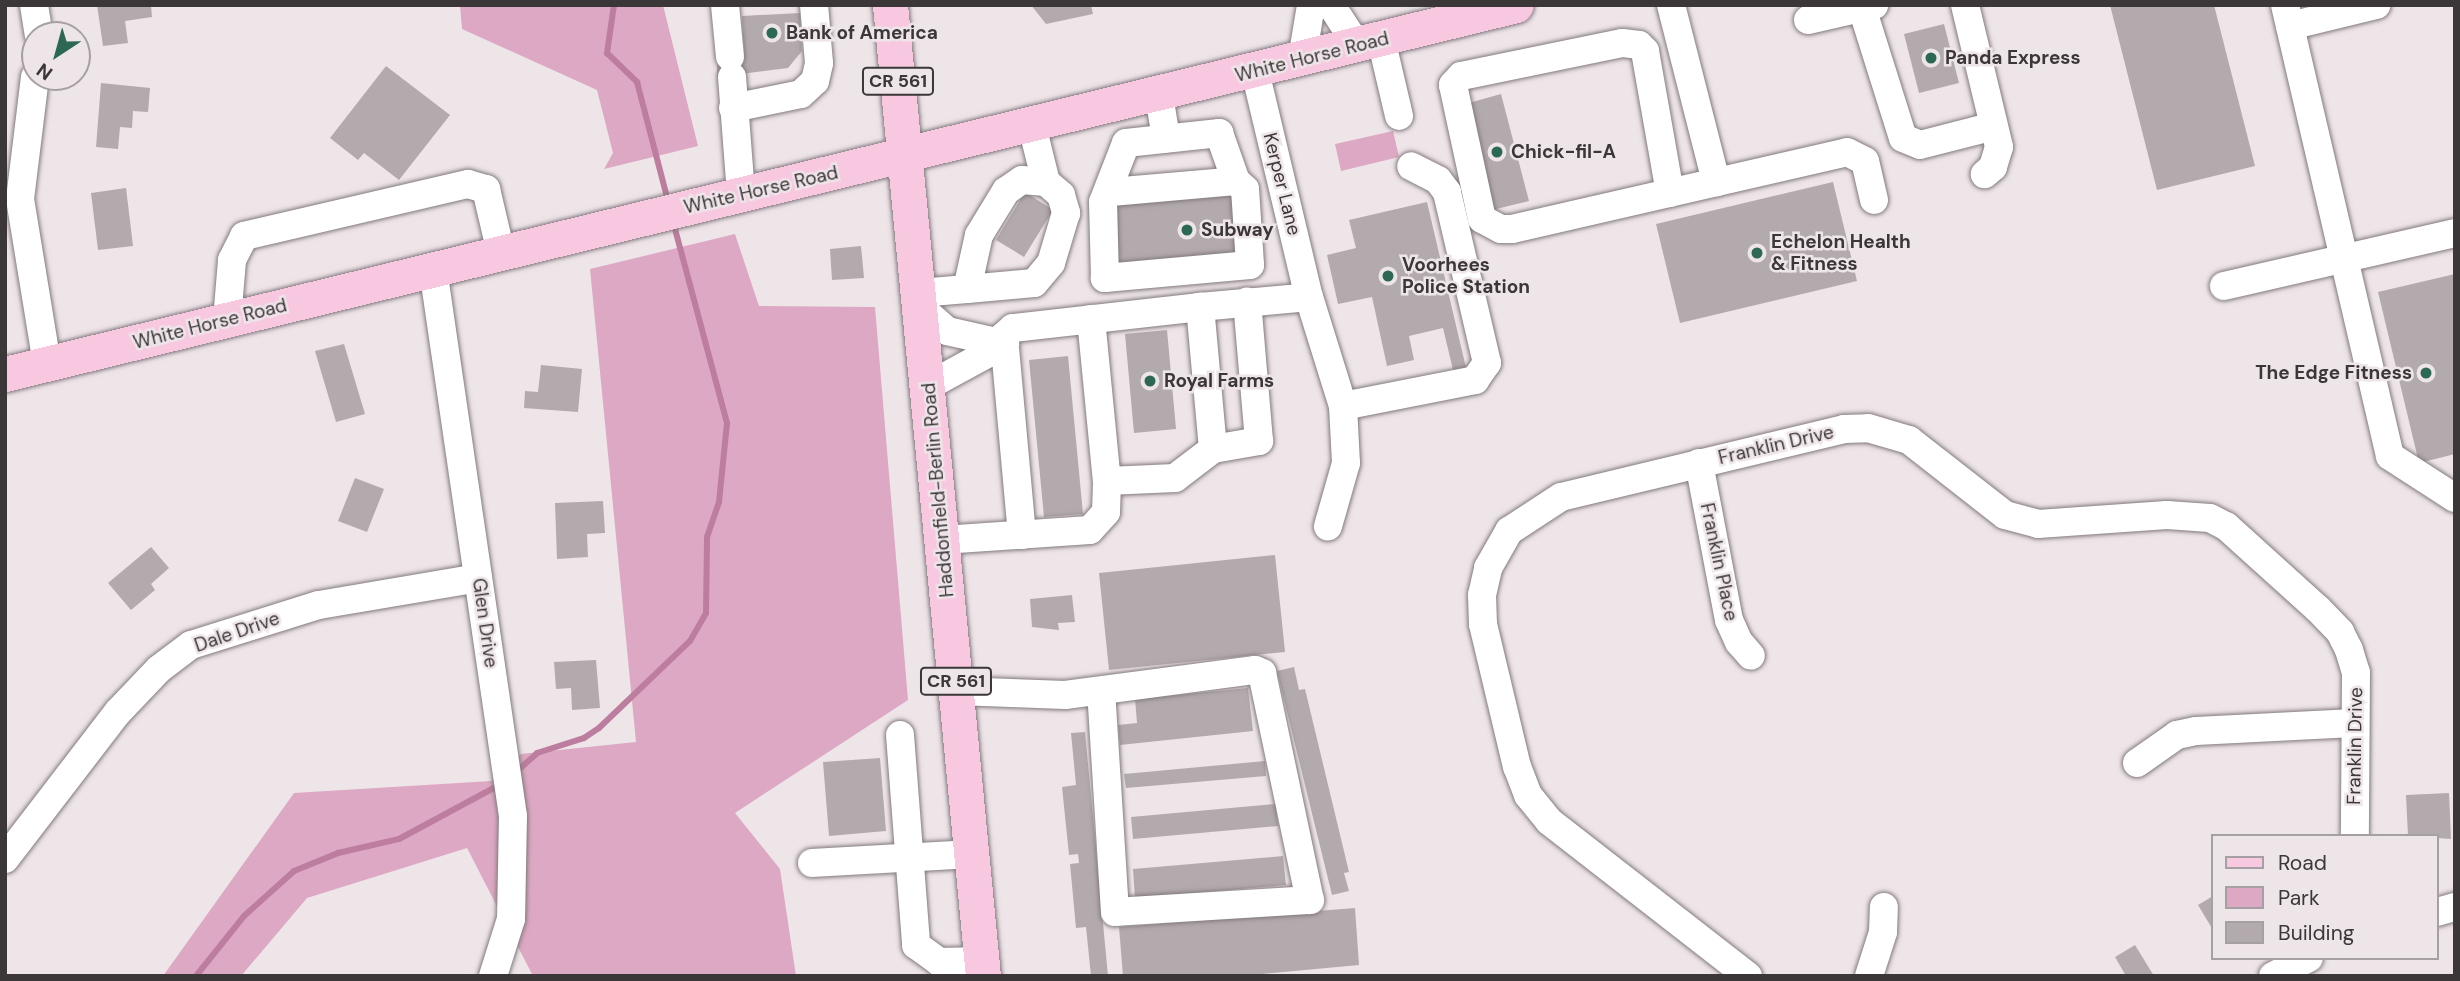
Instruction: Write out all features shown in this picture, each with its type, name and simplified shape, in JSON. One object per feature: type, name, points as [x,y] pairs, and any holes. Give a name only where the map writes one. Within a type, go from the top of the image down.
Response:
[{"type":"main road","name":"Haddonfield-Berlin Road","points":[[890,5],[983,969]]},
{"type":"main road","name":"White Horse Road","points":[[5,374],[1159,95],[1516,5]]},
{"type":"street","points":[[725,5],[741,194]]},
{"type":"street","points":[[733,108],[801,93],[815,81],[819,63],[814,5]]},
{"type":"street","points":[[1302,59],[1311,5]]},
{"type":"street","points":[[1331,5],[1369,42],[1399,116]]},
{"type":"street","points":[[1671,5],[1716,182]]},
{"type":"street","points":[[1965,5],[1994,127],[1998,158],[1985,174]]},
{"type":"street","points":[[2376,5],[2288,16],[2390,456],[2455,498]]},
{"type":"street","points":[[1808,20],[1868,7],[1903,138],[1920,145],[1994,127]]},
{"type":"street","points":[[1670,192],[1645,51],[1632,42],[1461,76],[1454,85],[1454,97],[1482,219],[1497,228],[1512,229],[1847,152],[1865,161],[1874,200]]},
{"type":"street","name":"Kerper Lane","points":[[1255,71],[1309,297],[1343,406],[1346,463],[1328,526]]},
{"type":"street","points":[[33,91],[20,199],[47,364]]},
{"type":"street","points":[[1159,95],[1166,138]]},
{"type":"street","points":[[1005,344],[947,331],[920,301],[967,289],[1034,283],[1051,262],[1066,213],[1061,195],[1046,182],[1032,126]]},
{"type":"street","points":[[1219,133],[1236,181],[1244,189],[1250,265],[1105,278],[1103,202],[1111,192],[1126,143],[1219,133]]},
{"type":"street","points":[[1343,406],[1475,380],[1483,374],[1487,363],[1447,192],[1438,180],[1411,166]]},
{"type":"street","points":[[967,289],[979,235],[1006,191],[1022,180],[1046,182]]},
{"type":"street","points":[[1111,192],[1236,181]]},
{"type":"street","points":[[227,320],[232,260],[244,236],[468,184],[486,189],[501,253]]},
{"type":"street","points":[[2224,286],[2455,233]]},
{"type":"street","name":"Glen Drive","points":[[433,269],[513,816],[511,919],[493,976]]},
{"type":"street","points":[[1022,535],[1004,337],[1013,328],[1309,297]]},
{"type":"street","points":[[1108,481],[1175,478],[1213,449],[1259,441],[1247,302]]},
{"type":"street","points":[[1200,307],[1213,449]]},
{"type":"street","points":[[942,540],[1090,530],[1099,524],[1106,512],[1108,481],[1091,319]]},
{"type":"street","points":[[928,386],[949,370],[1005,344]]},
{"type":"street","name":"Franklin Drive","points":[[1748,976],[1549,821],[1528,794],[1517,767],[1483,624],[1488,568],[1509,531],[1533,511],[1561,497],[1844,429],[1868,428],[1909,440],[1995,508],[2038,524],[2167,515],[2210,519],[2226,526],[2340,632],[2356,673],[2355,834]]},
{"type":"street","name":"Franklin Place","points":[[1699,463],[1730,620],[1738,642],[1751,656]]},
{"type":"street","name":"Dale Drive","points":[[5,859],[118,712],[159,669],[191,645],[319,605],[478,578]]},
{"type":"street","points":[[957,691],[1065,695],[1255,670],[1262,673],[1310,900],[1115,912],[1101,691]]},
{"type":"street","points":[[2137,763],[2177,735],[2196,731],[2354,723]]},
{"type":"street","points":[[900,736],[916,946],[939,962],[983,969]]},
{"type":"street","points":[[812,863],[972,854]]},
{"type":"street","points":[[1869,976],[1883,932],[1884,907]]},
{"type":"street","points":[[2273,976],[2305,960]]},
{"type":"green space","points":[[460,5],[663,5],[698,146],[604,169],[613,153],[597,90],[462,29]]},
{"type":"green space","points":[[1393,131],[1399,157],[1341,171],[1335,144]]},
{"type":"green space","points":[[735,234],[759,306],[875,307],[908,700],[735,813],[780,869],[796,976],[533,976],[467,848],[307,898],[241,976],[163,976],[294,793],[491,781],[521,754],[636,742],[590,269]]},
{"type":"building","points":[[97,5],[151,5],[152,17],[125,21],[128,43],[103,46]]},
{"type":"building","points":[[1031,5],[1091,5],[1093,14],[1046,24]]},
{"type":"building","points":[[2110,5],[2214,5],[2255,166],[2157,190]]},
{"type":"building","name":"Bank of America","points":[[800,13],[802,51],[788,68],[717,77],[717,65],[744,53],[742,16]]},
{"type":"building","name":"Panda Express","points":[[1944,24],[1959,83],[1919,93],[1904,34]]},
{"type":"building","points":[[386,66],[450,115],[399,180],[364,153],[358,160],[330,138]]},
{"type":"building","points":[[101,83],[150,88],[148,112],[133,111],[132,128],[120,127],[118,149],[96,147]]},
{"type":"building","name":"Chick-fil-A","points":[[1501,94],[1529,201],[1492,210],[1465,104]]},
{"type":"building","name":"Echelon Health & Fitness","points":[[1833,182],[1857,281],[1680,323],[1656,224]]},
{"type":"building","points":[[126,188],[133,246],[98,250],[91,193]]},
{"type":"building","points":[[1025,192],[1053,210],[1024,257],[996,240]]},
{"type":"building","points":[[1234,193],[1241,257],[1119,270],[1112,206]]},
{"type":"building","name":"Voorhees Police Station","points":[[1427,202],[1467,372],[1454,374],[1443,328],[1409,336],[1414,360],[1387,366],[1372,297],[1338,304],[1327,255],[1356,248],[1349,220]]},
{"type":"building","points":[[861,246],[864,278],[832,280],[830,249]]},
{"type":"building","name":"The Edge Fitness","points":[[2455,274],[2455,454],[2419,463],[2378,292]]},
{"type":"building","name":"Royal Farms","points":[[1167,330],[1176,429],[1134,433],[1125,334]]},
{"type":"building","points":[[344,344],[365,414],[336,422],[315,351]]},
{"type":"building","points":[[1068,356],[1083,514],[1044,517],[1029,360]]},
{"type":"building","points":[[541,365],[582,369],[578,412],[524,408],[525,391],[538,392]]},
{"type":"building","points":[[355,478],[384,489],[367,532],[338,521]]},
{"type":"building","points":[[603,501],[605,533],[587,534],[588,557],[557,559],[555,503]]},
{"type":"building","points":[[151,547],[169,568],[151,584],[155,590],[131,610],[108,583]]},
{"type":"building","points":[[1275,555],[1285,652],[1109,670],[1099,573]]},
{"type":"building","points":[[1072,595],[1075,622],[1058,623],[1059,630],[1032,627],[1030,599]]},
{"type":"building","points":[[596,660],[600,708],[572,710],[571,688],[556,689],[554,662]]},
{"type":"building","points":[[1294,667],[1299,690],[1305,689],[1349,872],[1344,873],[1349,891],[1332,895],[1277,671]]},
{"type":"building","points":[[1248,688],[1253,731],[1120,745],[1118,725],[1137,723],[1135,699]]},
{"type":"building","points":[[1085,732],[1108,976],[1091,976],[1086,927],[1076,928],[1070,864],[1079,863],[1078,854],[1069,855],[1062,787],[1076,785],[1071,733]]},
{"type":"building","points":[[880,758],[886,831],[829,836],[823,762]]},
{"type":"building","points":[[1265,761],[1266,776],[1126,788],[1124,774]]},
{"type":"building","points":[[2449,793],[2451,839],[2439,838],[2439,834],[2408,834],[2406,795]]},
{"type":"building","points":[[1276,804],[1278,826],[1133,839],[1131,817]]},
{"type":"building","points":[[1283,856],[1286,885],[1135,898],[1133,869]]},
{"type":"building","points":[[2212,897],[2212,928],[2198,905]]},
{"type":"building","points":[[1355,908],[1359,965],[1240,976],[1123,976],[1119,927]]},
{"type":"building","points":[[2135,945],[2154,976],[2126,976],[2115,957]]},
{"type":"waterway","points":[[614,5],[607,53],[637,82],[668,201]]},
{"type":"waterway","points":[[515,773],[537,753],[584,738],[599,728],[690,641],[706,613],[707,537],[719,502],[727,423],[673,221]]},
{"type":"waterway","points":[[196,976],[244,916],[294,871],[338,853],[399,839],[501,784]]},
{"type":"place","name":"Bank of America","points":[[772,33]]},
{"type":"place","name":"Panda Express","points":[[1931,58]]},
{"type":"place","name":"Chick-fil-A","points":[[1497,152]]},
{"type":"place","name":"Subway","points":[[1187,230]]},
{"type":"place","name":"Echelon Health & Fitness","points":[[1757,253]]},
{"type":"place","name":"Voorhees Police Station","points":[[1388,276]]},
{"type":"place","name":"The Edge Fitness","points":[[2426,373]]},
{"type":"place","name":"Royal Farms","points":[[1150,381]]}]
